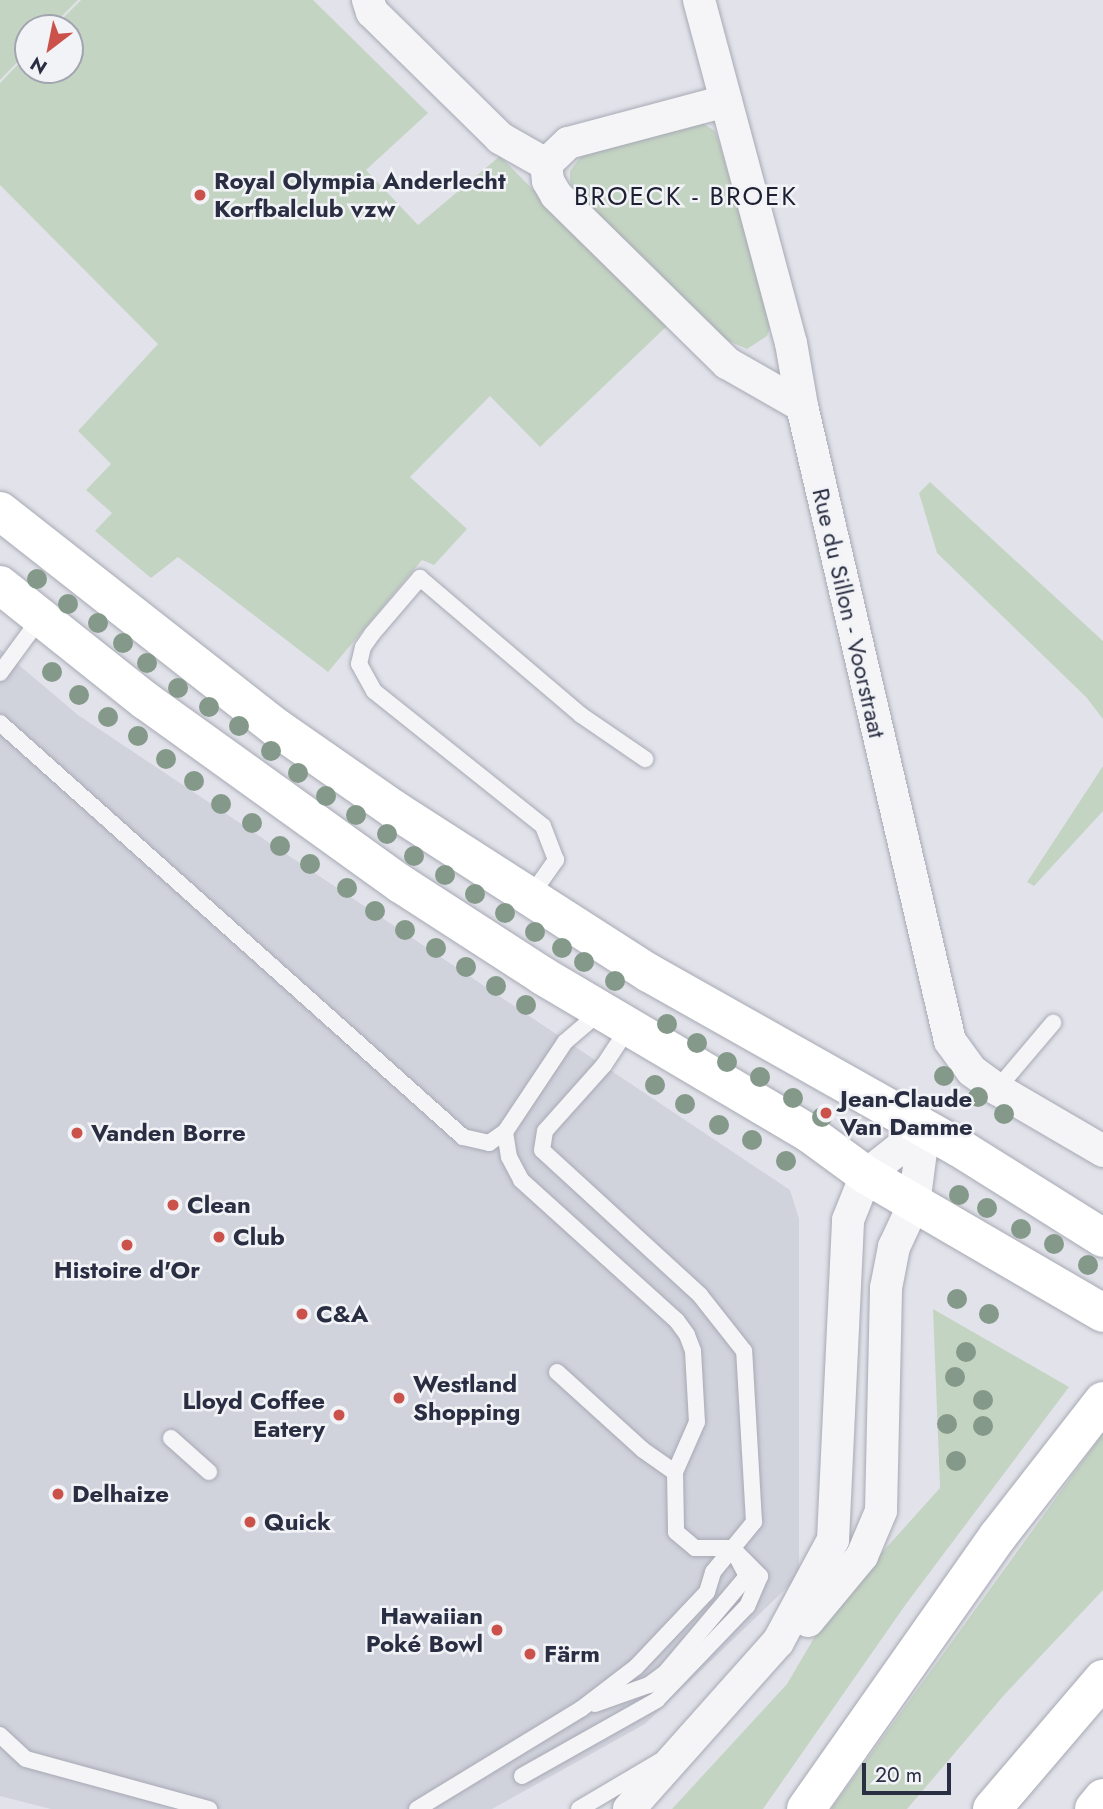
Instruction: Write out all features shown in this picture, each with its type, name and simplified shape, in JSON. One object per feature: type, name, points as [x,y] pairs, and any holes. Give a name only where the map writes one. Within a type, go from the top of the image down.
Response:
[{"type":"main road","points":[[0,511],[277,728],[529,898],[766,1043],[1086,1218],[1103,1238]]},
{"type":"main road","points":[[0,584],[146,701],[390,876],[615,1019],[810,1134],[866,1175],[1103,1312]]},
{"type":"main road","points":[[806,1809],[998,1536],[1103,1401]]},
{"type":"main road","points":[[992,1809],[1103,1679]]},
{"type":"main road","points":[[1094,1809],[1103,1798]]},
{"type":"street","points":[[369,0],[372,12],[500,138],[546,164]]},
{"type":"street","name":"Rue du Sillon - Voorstraat","points":[[699,0],[791,343],[802,406],[940,1005],[956,1051],[972,1071],[997,1089],[1103,1151]]},
{"type":"street","points":[[546,164],[568,143],[726,101]]},
{"type":"street","points":[[546,164],[548,181],[556,195],[727,363],[802,406]]},
{"type":"street","points":[[629,1809],[778,1642],[833,1540],[849,1220],[866,1175],[924,1129]]},
{"type":"street","points":[[778,1642],[804,1626],[862,1556],[875,1532],[881,1511],[886,1288],[894,1247],[914,1204],[924,1129]]},
{"type":"lane","points":[[529,898],[556,860],[543,826],[374,691],[359,664],[363,647],[372,634],[420,578],[580,715],[645,759]]},
{"type":"lane","points":[[0,673],[41,617]]},
{"type":"lane","points":[[1,722],[463,1137],[489,1143],[505,1132],[565,1042],[615,1019]]},
{"type":"lane","points":[[417,1809],[582,1709],[649,1655],[707,1592],[713,1572],[754,1522],[744,1351],[700,1296],[542,1150],[545,1132],[604,1065],[615,1019]]},
{"type":"lane","points":[[997,1089],[1053,1023]]},
{"type":"lane","points":[[505,1132],[509,1157],[521,1180],[677,1321],[687,1335],[693,1351],[697,1422],[675,1472],[676,1532],[695,1548],[732,1548],[760,1576],[747,1606],[657,1700],[522,1776]]},
{"type":"lane","points":[[557,1372],[643,1450],[675,1472]]},
{"type":"lane","points":[[171,1438],[209,1472]]},
{"type":"lane","points":[[582,1709],[649,1685],[666,1672],[747,1576],[732,1548]]},
{"type":"lane","points":[[0,1735],[26,1759],[209,1809]]},
{"type":"lane","points":[[579,1809],[684,1749]]},
{"type":"shaded area","name":"Westland Shopping","points":[[0,649],[78,715],[790,1190],[799,1219],[799,1576],[645,1724],[492,1809],[51,1809],[0,1796]]},
{"type":"green space","points":[[0,0],[78,0],[64,14],[14,14],[14,66],[0,80]]},
{"type":"green space","points":[[81,0],[313,0],[428,113],[366,170],[418,225],[500,156],[667,326],[540,447],[490,396],[410,477],[467,529],[434,565],[422,560],[328,672],[178,557],[151,578],[95,531],[112,513],[86,490],[111,464],[78,431],[158,344],[0,185],[0,83],[14,68],[14,84],[84,84],[84,14],[67,14]]},
{"type":"green space","points":[[699,121],[715,131],[720,145],[771,324],[767,336],[747,349],[724,339],[574,192],[570,181],[570,171],[581,156]]},
{"type":"green space","points":[[930,482],[1103,641],[1103,719],[1086,697],[937,553],[919,493]]},
{"type":"green space","points":[[1103,766],[1103,811],[1034,886],[1027,882]]},
{"type":"green space","points":[[933,1309],[1069,1387],[906,1604],[763,1809],[672,1809],[787,1684],[831,1609],[940,1488]]},
{"type":"green space","points":[[1103,1433],[1103,1590],[1005,1694],[907,1809],[831,1809]]},
{"type":"place","name":"Royal Olympia Anderlecht Korfbalclub vzw","points":[[200,195]]},
{"type":"place","name":"Jean-Claude Van Damme","points":[[826,1113]]},
{"type":"place","name":"Vanden Borre","points":[[77,1133]]},
{"type":"place","name":"Clean","points":[[173,1205]]},
{"type":"place","name":"Club","points":[[219,1237]]},
{"type":"place","name":"Histoire d'Or","points":[[127,1245]]},
{"type":"place","name":"C&A","points":[[302,1314]]},
{"type":"place","name":"Westland Shopping","points":[[399,1398]]},
{"type":"place","name":"Lloyd Coffee Eatery","points":[[339,1415]]},
{"type":"place","name":"Delhaize","points":[[58,1494]]},
{"type":"place","name":"Quick","points":[[250,1522]]},
{"type":"place","name":"Hawaiian Poké Bowl","points":[[497,1630]]},
{"type":"place","name":"Färm","points":[[530,1654]]},
{"type":"district","name":"BROECK - BROEK","points":[[686,197]]}]
